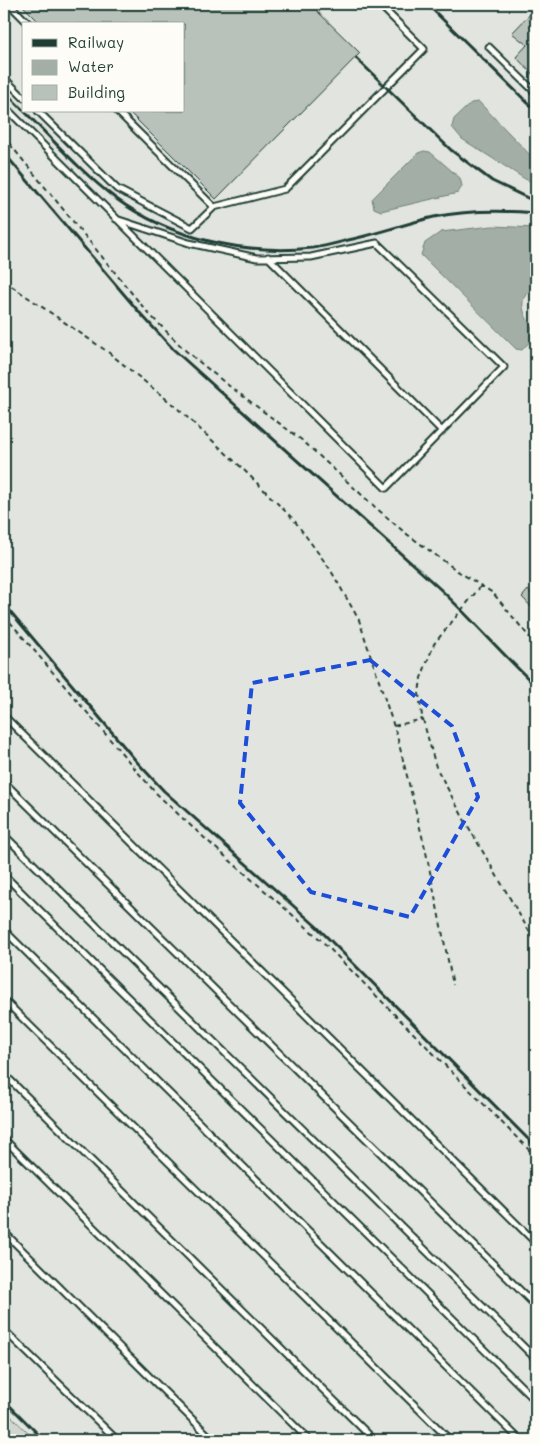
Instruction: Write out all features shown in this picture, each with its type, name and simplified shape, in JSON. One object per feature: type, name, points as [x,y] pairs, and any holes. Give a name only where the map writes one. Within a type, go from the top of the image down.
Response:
[{"type":"lane","points":[[9,4],[27,22]]},
{"type":"lane","points":[[39,112],[117,189],[192,228],[214,207],[285,189],[424,49],[379,4]]},
{"type":"lane","points":[[488,47],[536,93]]},
{"type":"lane","points":[[4,78],[22,96]]},
{"type":"lane","points":[[4,106],[116,219],[386,488],[504,367],[377,243],[311,257],[257,258],[189,243],[116,219]]},
{"type":"lane","points":[[118,112],[214,207]]},
{"type":"lane","points":[[268,258],[442,431]]},
{"type":"lane","points":[[4,716],[536,1243]]},
{"type":"lane","points":[[4,782],[536,1306]]},
{"type":"lane","points":[[4,835],[536,1359]]},
{"type":"lane","points":[[4,875],[536,1401]]},
{"type":"lane","points":[[4,930],[520,1440]]},
{"type":"lane","points":[[4,1000],[450,1440]]},
{"type":"lane","points":[[4,1074],[374,1440]]},
{"type":"lane","points":[[4,1140],[309,1440]]},
{"type":"lane","points":[[4,1232],[214,1440]]},
{"type":"lane","points":[[4,1330],[116,1440]]},
{"type":"path","points":[[4,137],[148,313],[186,350],[224,382],[303,441],[404,532],[459,572],[493,593],[536,645]]},
{"type":"path","points":[[4,281],[108,352],[176,407],[241,467],[294,520],[330,568],[359,620],[394,726],[426,852],[453,985]]},
{"type":"path","points":[[481,586],[433,647],[421,678],[419,694],[423,719],[436,767],[536,943]]},
{"type":"path","points":[[4,615],[154,791],[324,944],[536,1158]]},
{"type":"path","points":[[394,726],[423,719]]},
{"type":"highlighted area","points":[[370,660],[452,726],[478,797],[410,917],[311,892],[240,803],[252,683]]},
{"type":"shaded area","points":[[4,4],[536,4],[536,1440],[35,1440],[4,1409]]},
{"type":"shaded area","points":[[4,1409],[35,1440],[4,1440]]},
{"type":"water","points":[[479,102],[536,161],[536,184],[462,139],[452,127],[454,119],[471,103]]},
{"type":"water","points":[[430,152],[460,178],[462,186],[458,193],[381,211],[374,208],[372,199],[418,153]]},
{"type":"water","points":[[492,226],[536,228],[536,293],[528,292],[524,297],[523,303],[525,314],[535,336],[522,350],[516,349],[421,255],[425,243],[441,232]]},
{"type":"building","points":[[21,4],[310,4],[360,53],[216,199],[129,112],[185,112],[185,22],[39,22]]},
{"type":"building","points":[[536,8],[536,78],[516,57],[527,45],[512,33]]},
{"type":"building","points":[[528,590],[536,599],[536,612],[522,597]]},
{"type":"railway","points":[[427,4],[536,111]]},
{"type":"railway","points":[[356,58],[451,150],[492,181],[536,202]]},
{"type":"railway","points":[[4,91],[22,109]]},
{"type":"railway","points":[[25,112],[79,167],[115,198],[160,224],[184,234],[209,241],[261,249],[313,248],[367,236],[424,219],[459,213],[485,211],[536,213]]},
{"type":"railway","points":[[4,153],[139,312],[173,349],[439,588],[536,686]]},
{"type":"railway","points":[[4,604],[137,762],[164,791],[316,926],[536,1147]]},
{"type":"railway","points":[[4,1400],[44,1440]]}]
